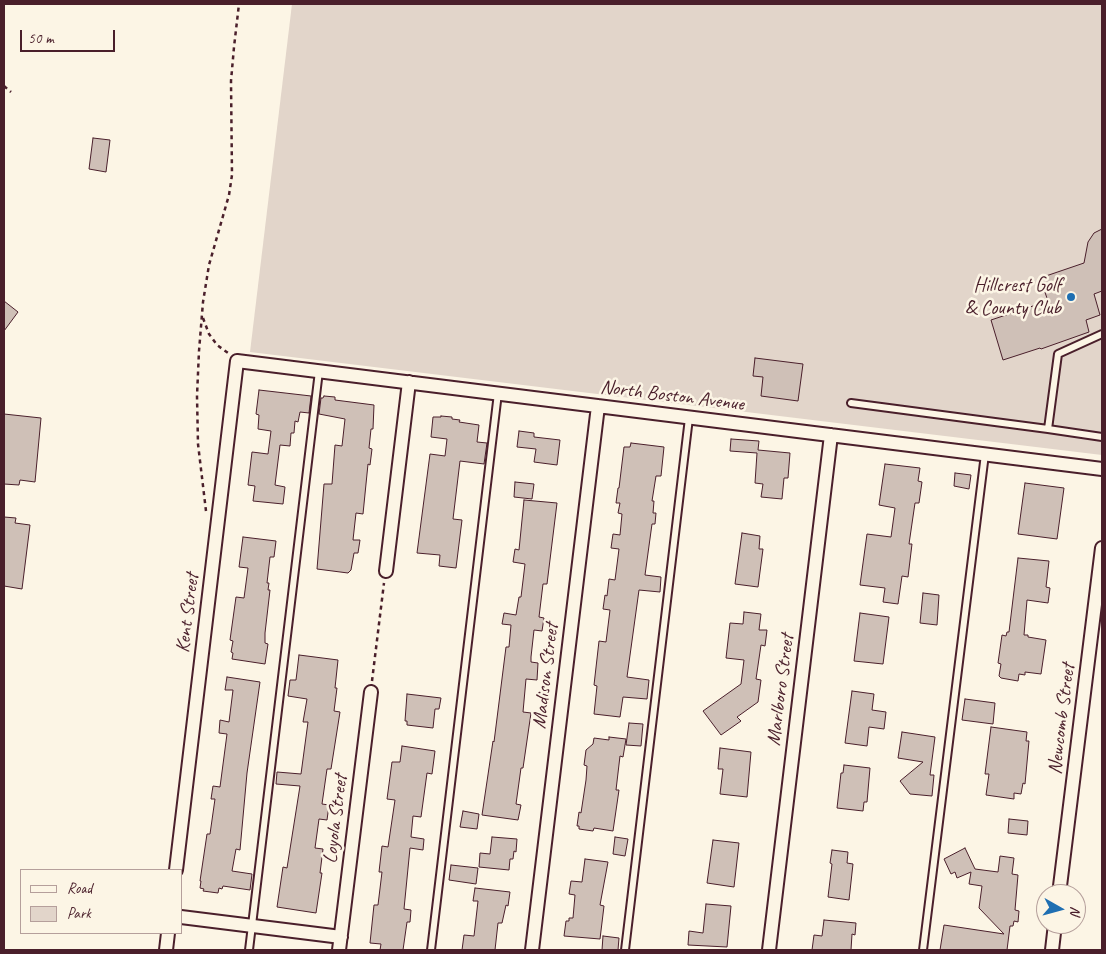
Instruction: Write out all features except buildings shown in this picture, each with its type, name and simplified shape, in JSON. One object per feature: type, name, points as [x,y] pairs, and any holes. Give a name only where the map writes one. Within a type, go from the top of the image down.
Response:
[{"type":"street","name":"North Boston Avenue","points":[[237,361],[1102,469]]},
{"type":"street","name":"Kent Street","points":[[176,869],[237,361]]},
{"type":"street","points":[[386,571],[409,382]]},
{"type":"street","name":"Madison Street","points":[[532,950],[598,406]]},
{"type":"street","name":"Marlboro Street","points":[[769,950],[831,434]]},
{"type":"street","name":"Newcomb Street","points":[[1060,884],[1102,548]]},
{"type":"street","name":"Loyola Street","points":[[339,950],[371,692]]},
{"type":"street","points":[[182,917],[340,937]]},
{"type":"street","points":[[166,950],[168,934]]},
{"type":"street","points":[[1052,950],[1054,934]]},
{"type":"lane","points":[[1048,430],[1058,354],[1102,334]]},
{"type":"lane","points":[[249,950],[320,371]]},
{"type":"lane","points":[[431,950],[498,393]]},
{"type":"lane","points":[[851,403],[1102,438]]},
{"type":"lane","points":[[625,950],[690,418]]},
{"type":"lane","points":[[923,950],[985,454]]},
{"type":"path","points":[[207,518],[201,479],[197,396],[202,317],[209,265],[229,196],[232,175],[231,81],[239,4]]},
{"type":"path","points":[[4,86],[11,92]]},
{"type":"path","points":[[202,317],[209,334],[217,344],[237,361]]},
{"type":"path","points":[[371,692],[386,571]]},
{"type":"green space","points":[[292,4],[1102,4],[1102,455],[250,352]]},
{"type":"place","name":"Hillcrest Golf & County Club","points":[[1071,297]]}]
